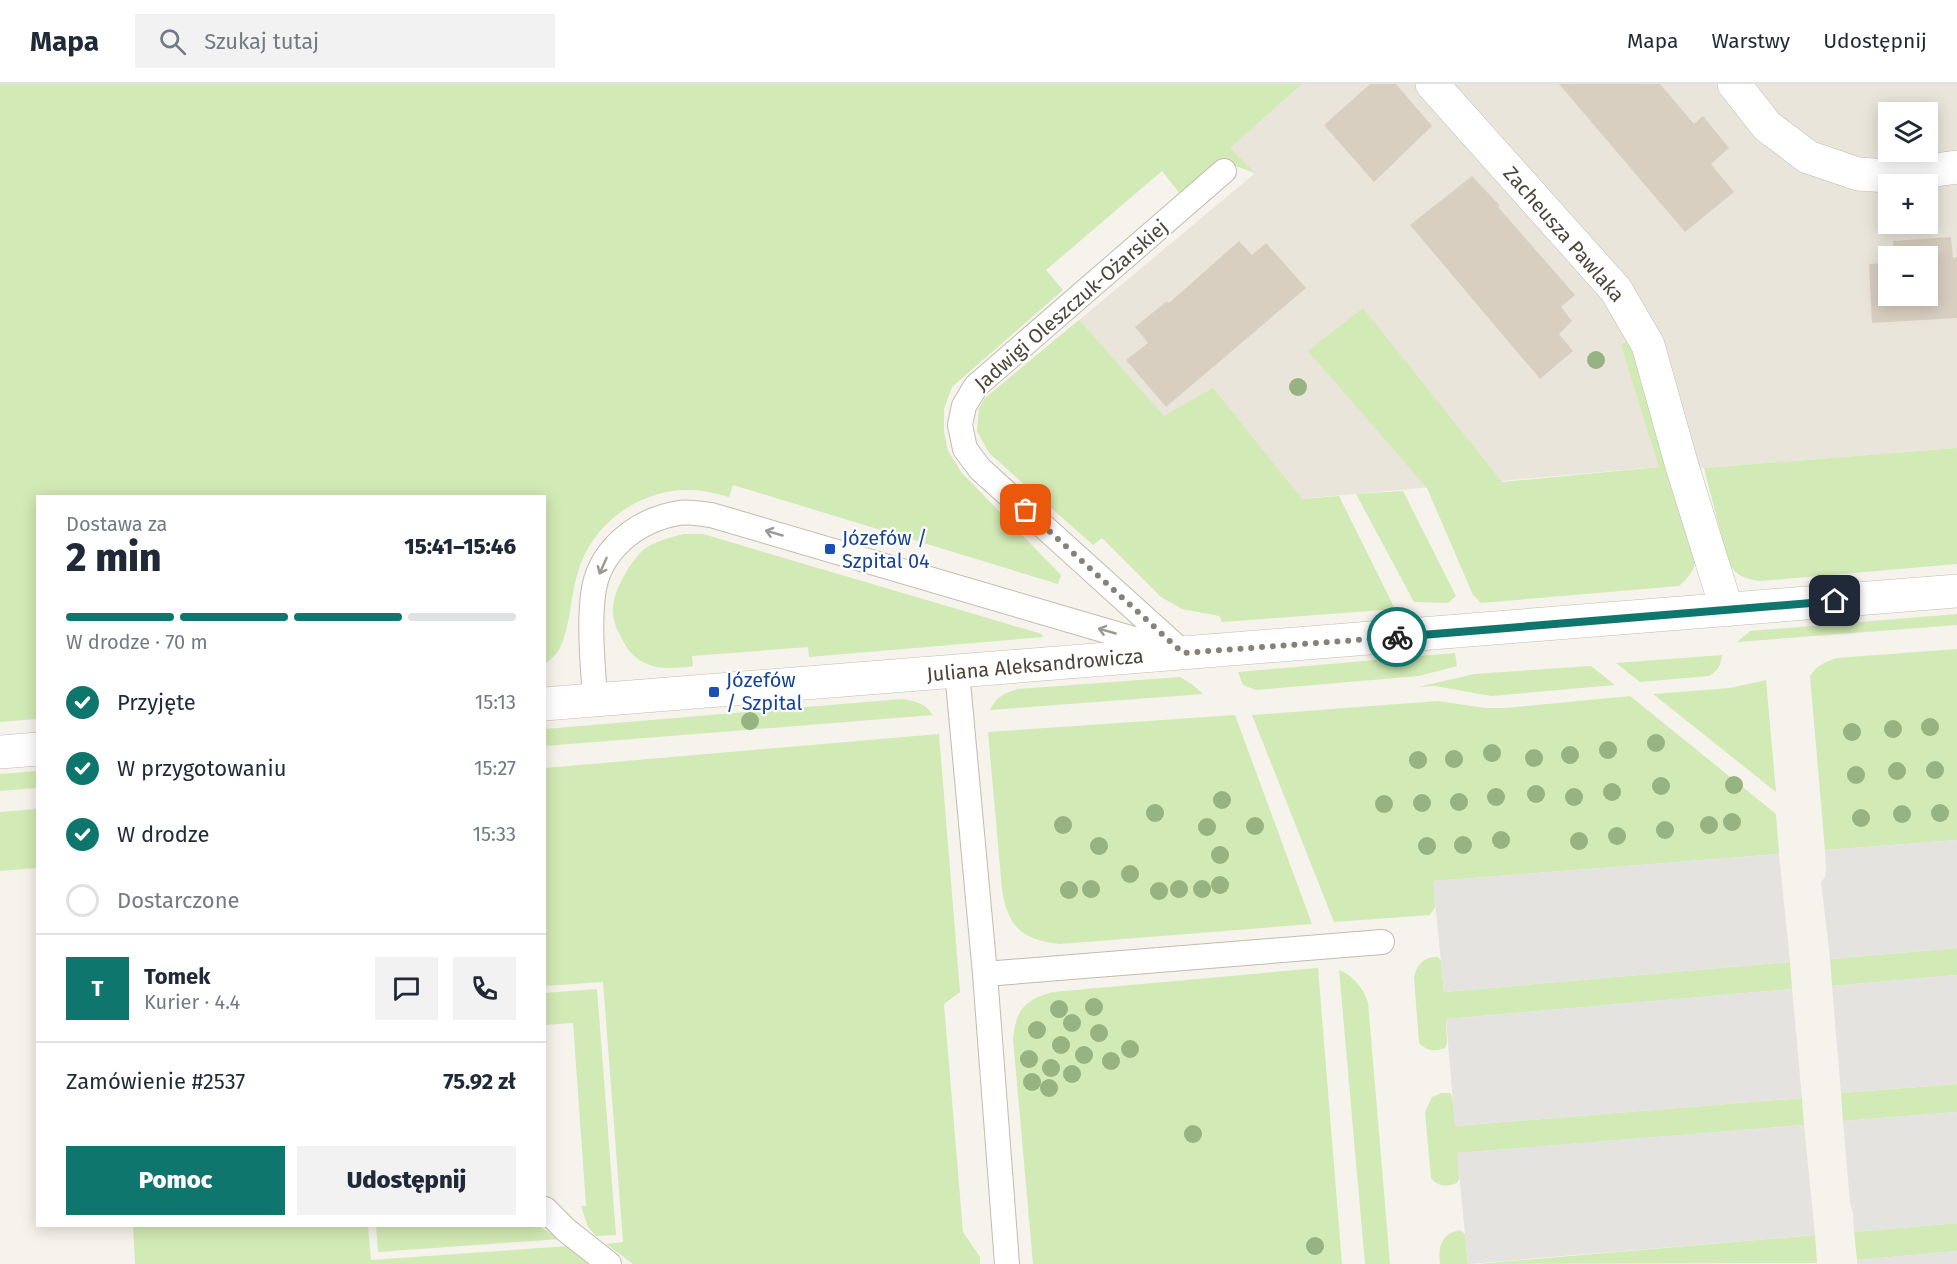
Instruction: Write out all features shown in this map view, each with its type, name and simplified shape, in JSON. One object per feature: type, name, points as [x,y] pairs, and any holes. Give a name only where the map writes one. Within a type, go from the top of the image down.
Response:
[{"type":"street","name":"Zacheusza Pawlaka","points":[[1432,84],[1616,290],[1648,345],[1682,466],[1727,610]]},
{"type":"street","points":[[1734,84],[1767,126],[1808,157],[1858,174],[1889,176],[1957,167]]},
{"type":"street","name":"Juliana Aleksandrowicza","points":[[546,705],[1957,591]]},
{"type":"street","points":[[0,752],[36,749]]},
{"type":"lane","name":"Jadwigi Oleszczuk-Ożarskiej","points":[[1183,653],[980,469],[965,450],[960,425],[963,406],[976,386],[1224,171]]},
{"type":"lane","points":[[595,700],[591,625],[593,592],[604,561],[621,540],[643,524],[681,513],[711,515],[1183,653]]},
{"type":"lane","points":[[957,671],[986,974],[1006,1264]]},
{"type":"lane","points":[[986,974],[1382,942]]},
{"type":"lane","points":[[546,1210],[566,1230],[609,1264]]},
{"type":"shaded area","points":[[1302,84],[1957,84],[1957,448],[1704,468],[1668,466],[1106,516],[1030,361],[1254,174],[1230,148]]},
{"type":"shaded area","points":[[1957,840],[1957,948],[1830,959],[1821,882],[1826,870],[1825,850]]},
{"type":"shaded area","points":[[1779,854],[1790,962],[1444,992],[1433,881]]},
{"type":"shaded area","points":[[1957,975],[1957,1084],[1841,1093],[1832,986]]},
{"type":"shaded area","points":[[1792,989],[1802,1098],[1455,1126],[1446,1019]]},
{"type":"shaded area","points":[[1957,1112],[1957,1223],[1854,1232],[1843,1121]]},
{"type":"shaded area","points":[[1804,1125],[1815,1235],[1468,1264],[1457,1153]]},
{"type":"shaded area","points":[[1957,1251],[1957,1264],[1857,1264],[1857,1260]]},
{"type":"green space","points":[[0,84],[1302,84],[1230,148],[1255,173],[1219,160],[1181,195],[1162,171],[1046,270],[1063,290],[952,387],[944,409],[944,432],[948,451],[962,473],[1061,575],[1058,584],[733,485],[729,497],[692,490],[673,491],[637,502],[607,524],[595,538],[578,572],[564,639],[559,651],[546,664],[546,495],[36,495],[36,719],[0,722]]},
{"type":"green space","points":[[1363,308],[1502,482],[1659,467],[1621,345],[1628,340],[1633,346],[1695,559],[1694,567],[1688,577],[1679,586],[1481,603],[1473,595],[1427,488],[1308,351]]},
{"type":"green space","points":[[1079,320],[1164,416],[1213,388],[1302,499],[1339,496],[1395,609],[1222,622],[1219,616],[1182,609],[1161,597],[1102,538],[1093,545],[989,453],[977,431],[979,408],[985,398]]},
{"type":"green space","points":[[1957,448],[1957,564],[1760,581],[1741,576],[1728,562],[1704,468]]},
{"type":"green space","points":[[1403,491],[1456,596],[1448,603],[1414,602],[1356,494]]},
{"type":"green space","points":[[684,534],[703,534],[1042,634],[1043,637],[809,657],[808,647],[692,656],[693,666],[688,667],[652,666],[635,657],[624,643],[614,620],[613,605],[618,588],[627,571],[642,551],[656,542]]},
{"type":"green space","points":[[1957,614],[1957,625],[1737,642],[1750,631]]},
{"type":"green space","points":[[1957,649],[1957,840],[1825,850],[1810,676],[1822,664],[1837,658]]},
{"type":"green space","points":[[1455,653],[1457,666],[1419,676],[1256,690],[1243,685],[1238,672]]},
{"type":"green space","points":[[1722,655],[1715,672],[1709,676],[1640,682],[1616,663]]},
{"type":"green space","points":[[1591,666],[1615,685],[1491,696],[1435,686],[1418,687],[1474,674]]},
{"type":"green space","points":[[1180,677],[1203,694],[990,710],[1001,696],[1018,689]]},
{"type":"green space","points":[[1766,680],[1776,792],[1653,694],[1730,688]]},
{"type":"green space","points":[[1630,696],[1776,814],[1779,854],[1434,881],[1435,907],[1430,915],[1334,922],[1252,715],[1438,701],[1485,708],[1506,708]]},
{"type":"green space","points":[[902,699],[919,703],[933,715],[546,746],[546,729]]},
{"type":"green space","points":[[1235,715],[1312,924],[1060,944],[1036,939],[1019,929],[1008,913],[1002,890],[988,732]]},
{"type":"green space","points":[[939,734],[960,992],[944,1004],[963,1232],[980,1257],[980,1264],[633,1264],[606,1244],[623,1242],[603,982],[546,986],[546,768]]},
{"type":"green space","points":[[36,771],[36,788],[0,791],[0,774]]},
{"type":"green space","points":[[36,809],[36,868],[0,871],[0,812]]},
{"type":"green space","points":[[1957,948],[1957,975],[1832,986],[1830,959]]},
{"type":"green space","points":[[1438,957],[1441,961],[1444,992],[1790,962],[1792,989],[1446,1019],[1447,1044],[1445,1048],[1431,1050],[1419,1043],[1414,977],[1420,964],[1425,959]]},
{"type":"green space","points":[[1318,968],[1342,1264],[1033,1264],[1013,1039],[1016,1021],[1023,1008],[1035,999],[1053,992]]},
{"type":"green space","points":[[1339,970],[1349,975],[1357,983],[1368,1002],[1390,1264],[1365,1264]]},
{"type":"green space","points":[[597,989],[616,1235],[596,1236],[588,1227],[581,1206],[586,1206],[573,1023],[546,1025],[546,993]]},
{"type":"green space","points":[[1957,1084],[1957,1112],[1843,1121],[1841,1093]]},
{"type":"green space","points":[[1441,1093],[1450,1093],[1452,1096],[1456,1126],[1802,1098],[1804,1125],[1458,1153],[1459,1179],[1457,1183],[1443,1185],[1431,1178],[1425,1112],[1432,1097]]},
{"type":"green space","points":[[1957,1223],[1957,1251],[1857,1260],[1854,1232]]},
{"type":"green space","points":[[133,1227],[368,1227],[371,1260],[569,1246],[592,1264],[135,1264]]},
{"type":"green space","points":[[376,1227],[541,1227],[560,1239],[378,1252]]},
{"type":"green space","points":[[1460,1230],[1465,1234],[1468,1264],[1440,1264],[1442,1242],[1449,1234]]},
{"type":"green space","points":[[1815,1235],[1817,1263],[1478,1264]]},
{"type":"building","points":[[1370,84],[1396,84],[1432,126],[1374,182],[1324,125]]},
{"type":"building","points":[[1559,84],[1660,84],[1694,124],[1703,116],[1729,148],[1711,164],[1734,192],[1685,232]]},
{"type":"building","points":[[1472,176],[1575,295],[1561,307],[1572,321],[1559,334],[1573,351],[1540,379],[1410,225]]},
{"type":"building","points":[[1951,237],[1953,258],[1957,257],[1957,318],[1872,323],[1869,264],[1878,264],[1878,306],[1938,306],[1938,246],[1893,246],[1893,241]]},
{"type":"building","points":[[1239,241],[1252,255],[1266,243],[1306,288],[1166,407],[1126,360],[1148,343],[1135,327],[1167,301],[1169,303]]},
{"type":"way so far","points":[[1026,510],[1183,653],[1397,637]]},
{"type":"place","name":"Józefów / Szpital 04","points":[[830,549]]},
{"type":"place","name":"Józefów / Szpital","points":[[714,692]]},
{"type":"route","points":[[1397,637],[1835,601]]}]
